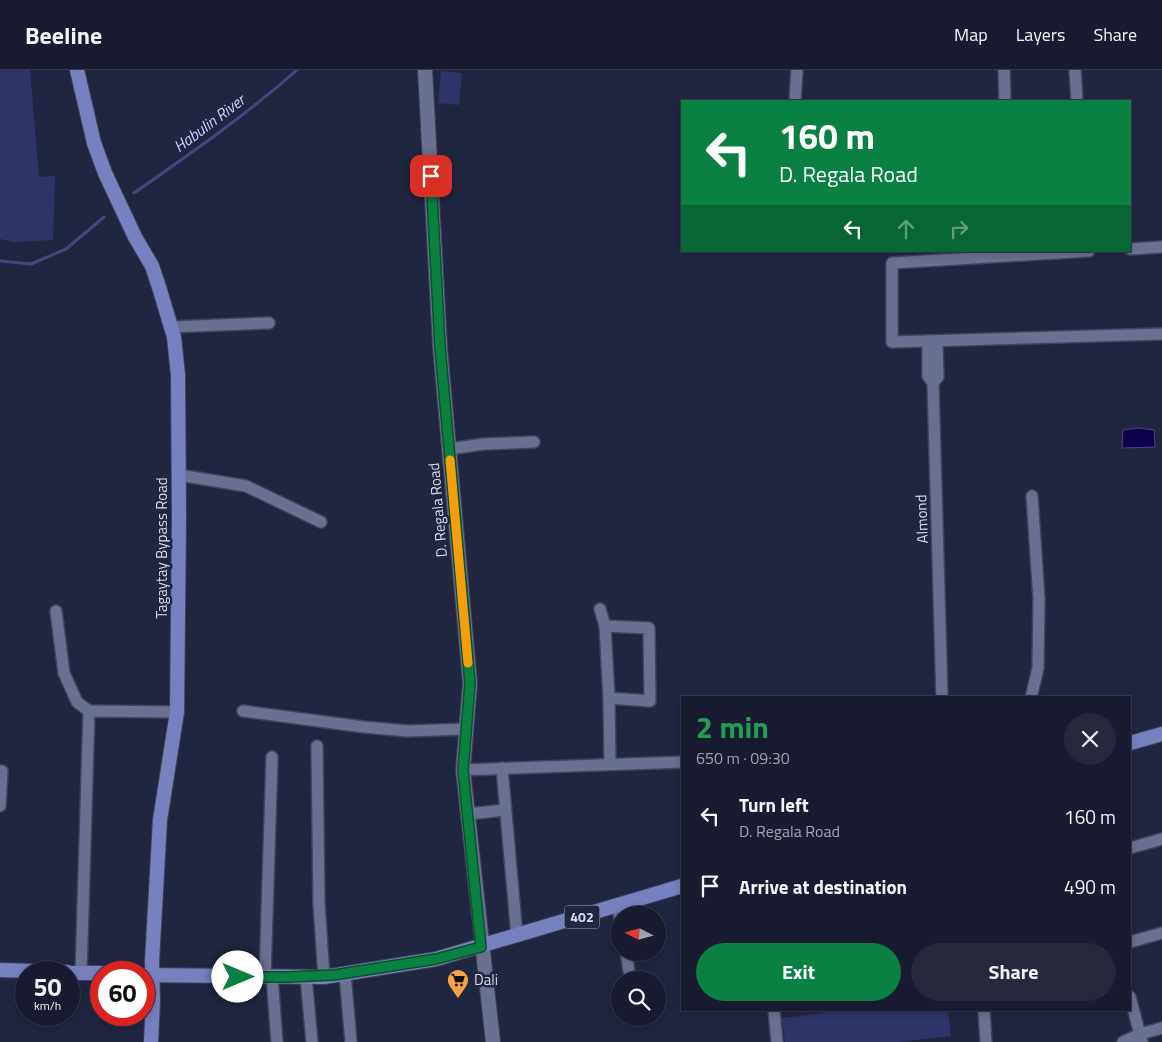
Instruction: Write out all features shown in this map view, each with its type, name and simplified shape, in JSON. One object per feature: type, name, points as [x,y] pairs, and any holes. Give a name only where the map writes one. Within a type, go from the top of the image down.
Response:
[{"type":"main road","name":"Tagaytay Bypass Road","points":[[77,70],[99,159],[116,198],[152,266],[171,327],[176,350],[179,475],[177,712],[160,820],[152,961]]},
{"type":"main road","points":[[1131,743],[1162,734]]},
{"type":"main road","name":"402","points":[[635,906],[681,886]]},
{"type":"main road","name":"402","points":[[155,975],[324,977],[436,959],[516,936],[611,915]]},
{"type":"main road","points":[[0,970],[15,971]]},
{"type":"main road","name":"Tagaytay Bypass Road","points":[[151,1042],[152,1026]]},
{"type":"street","name":"D. Regala Road","points":[[425,70],[440,347],[470,683],[463,770],[481,947],[493,1042]]},
{"type":"street","points":[[796,100],[797,70]]},
{"type":"street","points":[[1004,70],[1004,100]]},
{"type":"street","points":[[1076,70],[1077,100]]},
{"type":"street","points":[[1131,249],[1162,247]]},
{"type":"street","points":[[1057,252],[935,256],[892,262],[892,342],[1162,334]]},
{"type":"street","points":[[171,327],[269,323]]},
{"type":"street","name":"Almond","points":[[933,341],[938,376],[934,383],[942,696]]},
{"type":"street","points":[[449,449],[484,444],[534,442]]},
{"type":"street","points":[[179,475],[246,486],[322,522]]},
{"type":"street","points":[[1031,696],[1038,668],[1039,648],[1039,599],[1032,496]]},
{"type":"street","points":[[600,609],[605,626],[610,764]]},
{"type":"street","points":[[56,611],[64,672],[77,702],[89,711],[177,712]]},
{"type":"street","points":[[605,626],[649,628],[650,701],[609,698]]},
{"type":"street","points":[[73,961],[89,711]]},
{"type":"street","points":[[243,711],[408,731],[466,729]]},
{"type":"street","points":[[318,746],[319,904],[324,977]]},
{"type":"street","points":[[272,757],[268,977],[277,1042]]},
{"type":"street","points":[[463,770],[681,762]]},
{"type":"street","points":[[502,768],[516,936]]},
{"type":"street","points":[[0,806],[2,771]]},
{"type":"street","points":[[468,814],[505,810]]},
{"type":"street","points":[[1131,848],[1162,839]]},
{"type":"street","points":[[1131,942],[1162,933]]},
{"type":"street","points":[[345,974],[351,1042]]},
{"type":"street","points":[[306,977],[312,1042]]},
{"type":"street","points":[[1131,1001],[1141,1038]]},
{"type":"street","points":[[774,1011],[777,1042]]},
{"type":"street","points":[[984,1011],[986,1042]]},
{"type":"street","points":[[1123,1042],[1141,1038],[1162,1028]]},
{"type":"shaded area","points":[[0,70],[30,70],[39,177],[55,176],[53,240],[14,242],[0,239]]},
{"type":"shaded area","points":[[441,71],[462,73],[459,105],[438,103]]},
{"type":"shaded area","points":[[1138,428],[1154,430],[1155,447],[1122,448],[1123,430]]},
{"type":"shaded area","points":[[823,1011],[948,1011],[951,1036],[897,1042],[785,1042],[782,1018],[823,1013]]},
{"type":"waterway","name":"Habulin River","points":[[134,193],[197,149],[278,87],[297,70]]},
{"type":"waterway","name":"Habulin River","points":[[0,261],[31,264],[66,249],[104,217]]},
{"type":"slow traffic","points":[[450,460],[468,663]]},
{"type":"place","name":"Dali","points":[[458,999]]},
{"type":"route","points":[[238,977],[324,977],[396,967],[481,947],[463,770],[470,683],[440,347],[431,176]]}]
